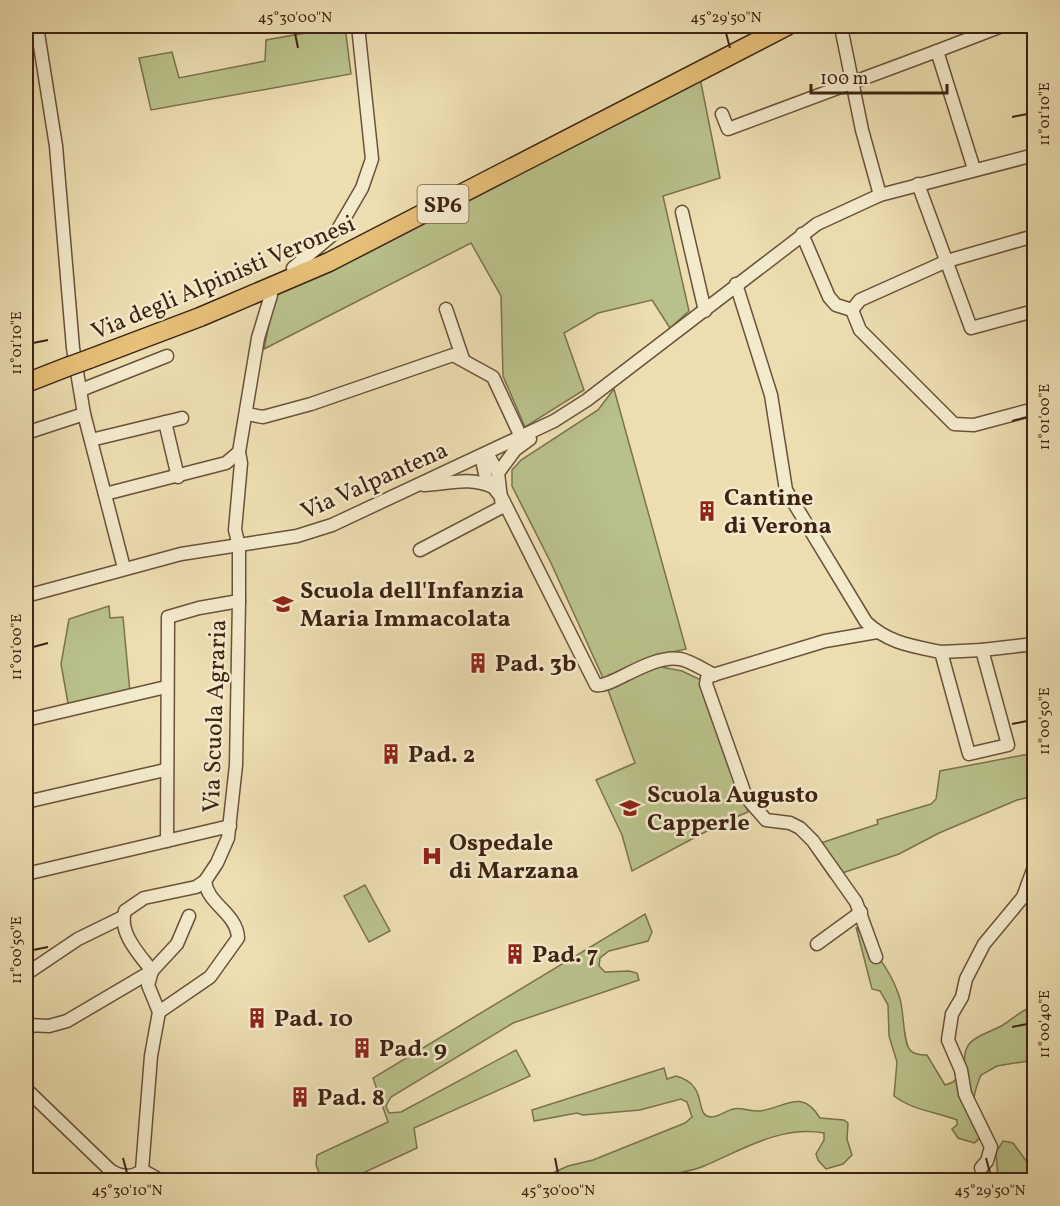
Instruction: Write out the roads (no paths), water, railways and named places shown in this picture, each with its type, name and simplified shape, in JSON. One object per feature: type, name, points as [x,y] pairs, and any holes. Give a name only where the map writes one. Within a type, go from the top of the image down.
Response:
[{"type":"highway","name":"Via degli Alpinisti Veronesi","points":[[26,383],[200,317],[329,262],[787,26]]},
{"type":"street","points":[[33,26],[38,33],[50,98],[68,312],[84,414],[124,568]]},
{"type":"street","points":[[293,268],[337,231],[362,188],[372,159],[358,26]]},
{"type":"street","points":[[722,114],[728,129],[853,84],[1002,26]]},
{"type":"street","points":[[842,32],[880,195]]},
{"type":"street","points":[[937,51],[974,169]]},
{"type":"street","name":"Via Valpantena","points":[[26,596],[181,554],[277,541],[314,531],[554,422],[587,400],[705,311],[736,284],[802,234],[841,211],[880,195],[918,184],[1035,155]]},
{"type":"street","points":[[918,184],[972,328],[1035,311]]},
{"type":"street","points":[[682,212],[705,311]]},
{"type":"street","points":[[802,234],[829,297],[836,305],[852,310]]},
{"type":"street","points":[[852,310],[860,300],[946,261],[1035,236]]},
{"type":"street","points":[[736,284],[771,395],[786,490],[866,621],[877,632],[904,646],[941,652],[1035,644]]},
{"type":"street","points":[[239,546],[235,530],[241,463],[239,452],[258,338],[272,295]]},
{"type":"street","points":[[446,309],[463,359]]},
{"type":"street","points":[[852,310],[860,330],[954,424],[974,425],[1035,409]]},
{"type":"street","points":[[247,414],[263,417],[311,404],[453,355],[493,377],[521,437]]},
{"type":"street","points":[[81,390],[167,356]]},
{"type":"street","points":[[26,433],[84,414]]},
{"type":"street","points":[[91,440],[182,418]]},
{"type":"street","points":[[165,422],[178,477]]},
{"type":"street","points":[[498,473],[515,450],[554,422]]},
{"type":"street","points":[[105,494],[226,463],[239,452]]},
{"type":"street","points":[[420,550],[502,507],[498,473],[484,454]]},
{"type":"street","points":[[484,454],[483,470],[502,498],[596,685],[604,685],[660,659],[681,659],[714,675]]},
{"type":"street","points":[[417,485],[462,480],[477,481],[493,487]]},
{"type":"street","name":"Via Scuola Agraria","points":[[205,881],[217,863],[230,826],[236,765],[239,546]]},
{"type":"street","points":[[167,841],[165,770],[168,617],[199,608],[239,602]]},
{"type":"street","points":[[840,639],[866,621]]},
{"type":"street","points":[[876,957],[861,912],[843,882],[800,828],[790,823],[766,820],[746,797],[707,691],[707,678],[840,639],[877,632]]},
{"type":"street","points":[[941,652],[969,754],[1008,745],[982,650]]},
{"type":"street","points":[[26,720],[166,687]]},
{"type":"street","points":[[26,802],[165,770]]},
{"type":"street","points":[[26,874],[230,826]]},
{"type":"street","points":[[981,1168],[987,1161],[992,1147],[965,1094],[961,1070],[948,1040],[952,1014],[984,944],[1023,897],[1035,867]]},
{"type":"street","points":[[26,974],[78,939],[123,917],[128,906],[144,898],[196,887],[205,881],[208,894],[231,918],[238,932],[235,943],[210,977],[159,1012]]},
{"type":"street","points":[[816,944],[861,912]]},
{"type":"street","points":[[26,1038],[28,1025],[49,1026],[67,1022],[152,971],[177,944],[189,916]]},
{"type":"street","points":[[123,917],[132,944],[152,971]]},
{"type":"street","points":[[26,1089],[110,1170],[119,1176],[134,1176],[142,1170],[151,1056],[159,1012],[148,985],[152,971]]},
{"type":"street","points":[[142,1170],[160,1180]]},
{"type":"place","name":"Cantine di Verona","points":[[707,511]]},
{"type":"place","name":"Scuola dell'Infanzia Maria Immacolata","points":[[283,604]]},
{"type":"place","name":"Pad. 3b","points":[[478,663]]},
{"type":"place","name":"Pad. 2","points":[[391,754]]},
{"type":"place","name":"Scuola Augusto Capperle","points":[[630,808]]},
{"type":"place","name":"Ospedale di Marzana","points":[[432,856]]},
{"type":"place","name":"Pad. 7","points":[[515,954]]},
{"type":"place","name":"Pad. 10","points":[[257,1018]]},
{"type":"place","name":"Pad. 9","points":[[362,1048]]},
{"type":"place","name":"Pad. 8","points":[[300,1097]]}]
